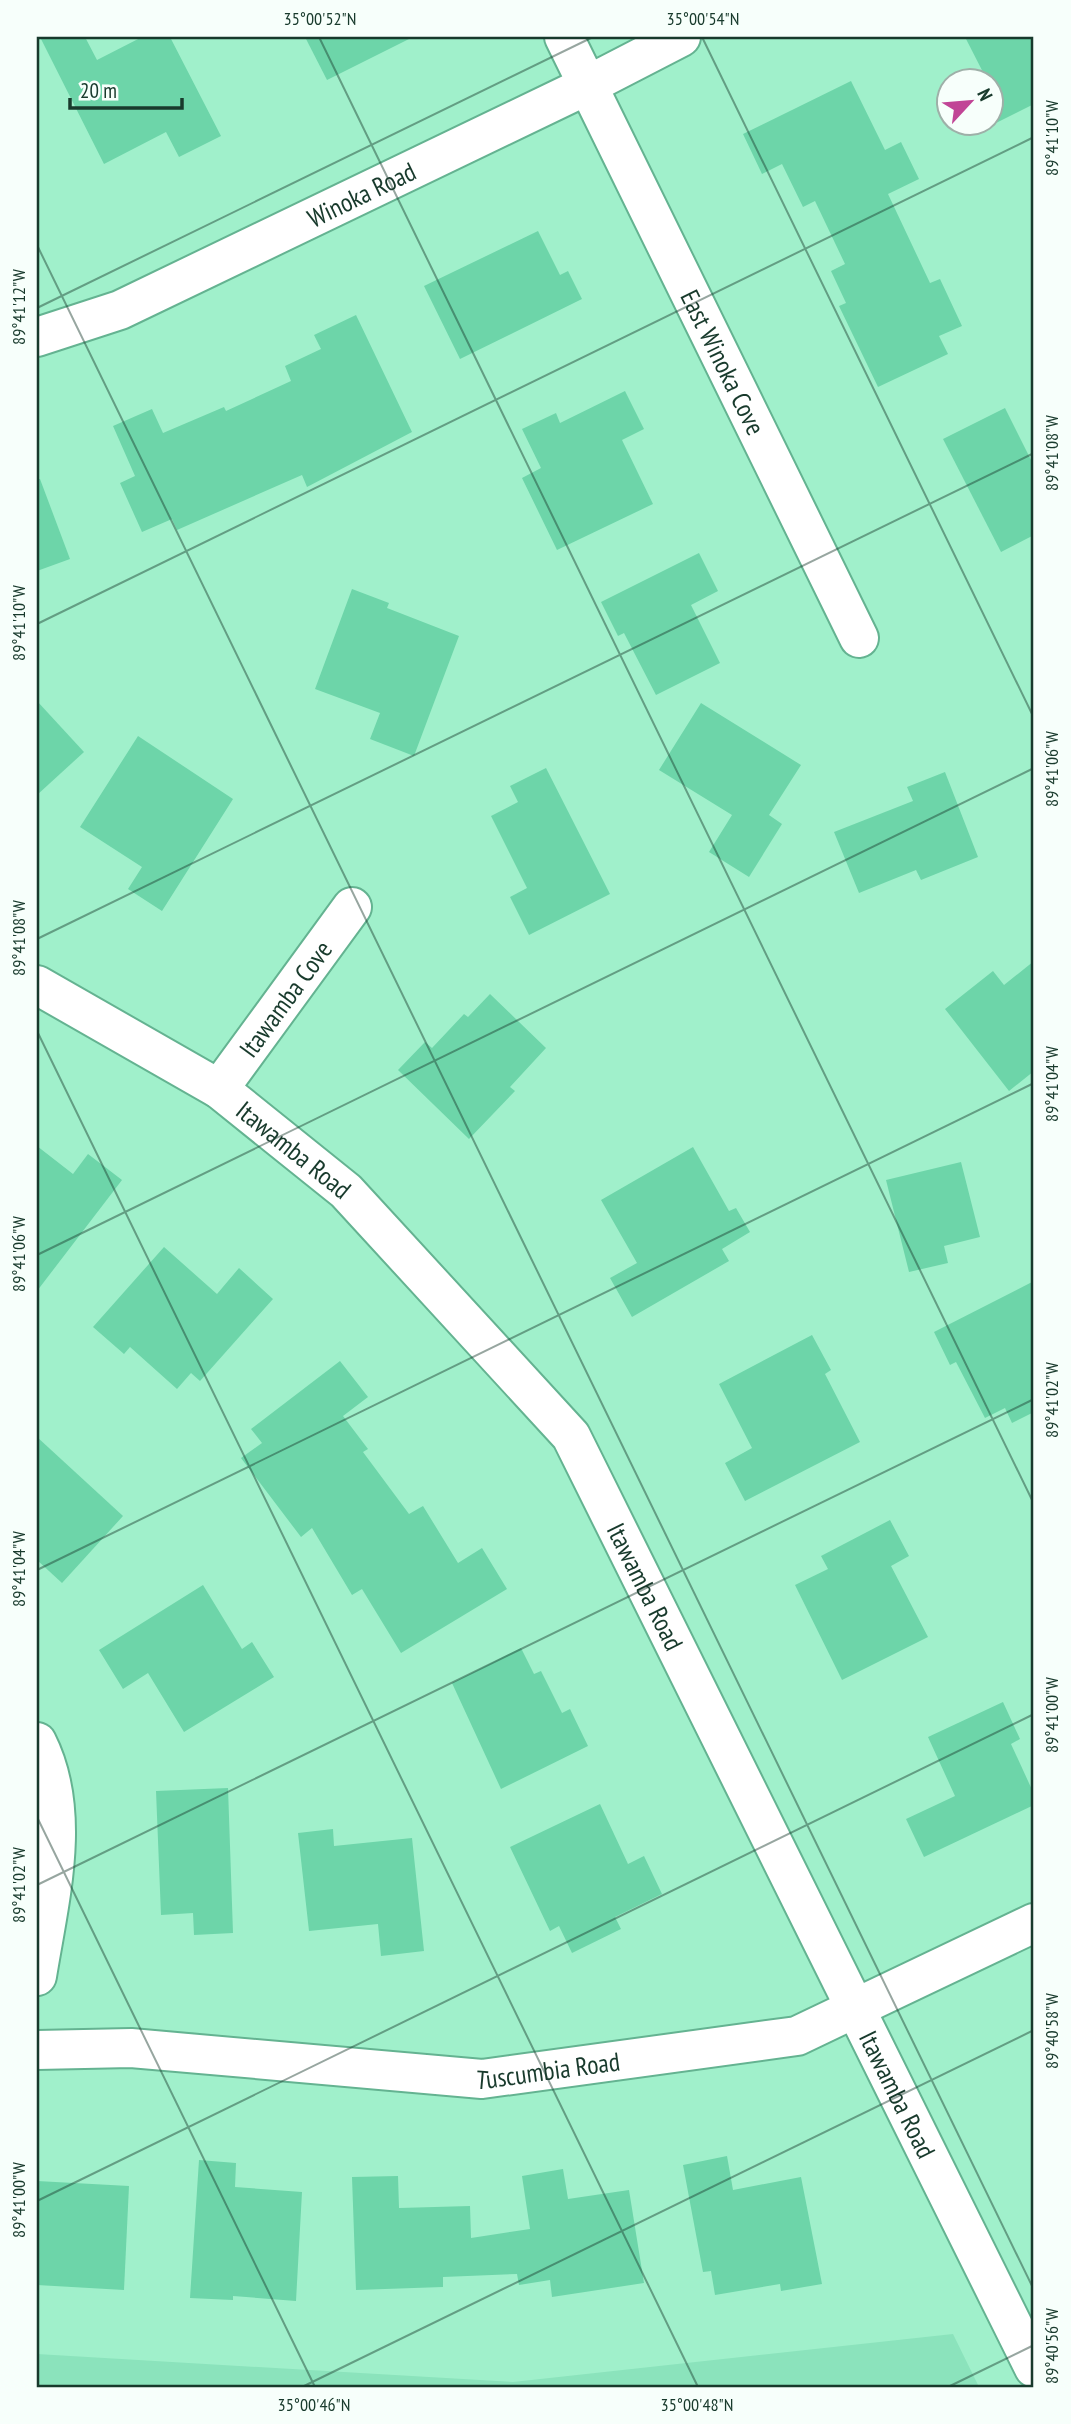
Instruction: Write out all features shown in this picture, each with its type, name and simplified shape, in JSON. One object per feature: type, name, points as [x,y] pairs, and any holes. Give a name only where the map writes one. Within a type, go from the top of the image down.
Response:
[{"type":"street","name":"East Winoka Cove","points":[[564,37],[859,638]]},
{"type":"street","name":"Winoka Road","points":[[37,337],[120,310],[588,85],[681,37]]},
{"type":"street","name":"Itawamba Cove","points":[[219,1089],[352,906]]},
{"type":"street","name":"Itawamba Road","points":[[37,985],[219,1089],[346,1191],[571,1436],[1034,2368]]},
{"type":"street","points":[[37,1742],[51,1769],[56,1862],[37,1976]]},
{"type":"street","name":"Tuscumbia Road","points":[[37,2050],[131,2048],[482,2079],[797,2036],[1034,1923]]},
{"type":"shaded area","points":[[953,2334],[979,2387],[37,2387],[37,2354],[513,2382]]},
{"type":"building","points":[[40,37],[85,37],[97,60],[142,37],[170,37],[221,136],[179,157],[166,132],[104,164]]},
{"type":"building","points":[[305,37],[413,37],[327,80]]},
{"type":"building","points":[[965,37],[1034,37],[1034,104],[1004,119],[1004,66],[980,66]]},
{"type":"building","points":[[851,81],[885,150],[901,142],[919,179],[888,194],[930,283],[940,279],[962,326],[939,336],[948,354],[878,387],[839,306],[846,303],[831,271],[845,264],[815,201],[803,207],[782,164],[762,174],[743,134]]},
{"type":"building","points":[[538,231],[560,275],[568,271],[582,299],[460,359],[424,286]]},
{"type":"building","points":[[356,315],[412,432],[307,487],[302,475],[177,530],[172,519],[142,532],[120,483],[135,476],[113,426],[152,409],[163,433],[224,407],[226,411],[291,381],[285,366],[321,349],[314,335]]},
{"type":"building","points":[[625,391],[644,429],[622,440],[653,504],[557,550],[522,478],[541,468],[522,429],[556,413],[560,423]]},
{"type":"building","points":[[1005,408],[1034,466],[1034,535],[1001,552],[943,439]]},
{"type":"building","points":[[37,479],[40,479],[70,559],[37,571]]},
{"type":"building","points":[[699,553],[718,591],[691,605],[720,663],[656,695],[624,633],[618,636],[601,602]]},
{"type":"building","points":[[352,589],[389,603],[387,608],[459,636],[414,756],[370,739],[380,713],[315,689]]},
{"type":"building","points":[[37,701],[84,752],[37,795]]},
{"type":"building","points":[[701,703],[801,765],[769,815],[782,824],[749,877],[709,852],[732,815],[659,770]]},
{"type":"building","points":[[138,736],[233,799],[162,911],[128,889],[142,867],[80,827]]},
{"type":"building","points":[[546,768],[610,894],[529,935],[510,897],[527,888],[491,816],[518,802],[510,786]]},
{"type":"building","points":[[945,772],[978,857],[921,880],[916,870],[859,893],[834,832],[913,801],[907,787]]},
{"type":"building","points":[[1034,961],[1034,1071],[1009,1091],[945,1009],[993,971],[1004,985]]},
{"type":"building","points":[[490,994],[546,1048],[510,1087],[515,1091],[469,1139],[398,1070],[425,1042],[432,1048],[464,1014],[468,1017]]},
{"type":"building","points":[[37,1146],[73,1174],[88,1154],[122,1180],[37,1291]]},
{"type":"building","points":[[693,1147],[729,1211],[736,1208],[750,1232],[722,1249],[729,1261],[632,1317],[610,1278],[637,1263],[601,1200]]},
{"type":"building","points":[[961,1162],[980,1237],[944,1246],[948,1263],[909,1272],[886,1180]]},
{"type":"building","points":[[164,1247],[217,1294],[239,1268],[273,1299],[200,1381],[191,1373],[177,1389],[130,1347],[124,1354],[93,1327]]},
{"type":"building","points":[[1034,1281],[1034,1412],[1012,1423],[1005,1408],[985,1418],[956,1362],[950,1365],[934,1332]]},
{"type":"building","points":[[812,1335],[831,1370],[825,1374],[860,1442],[745,1501],[725,1463],[752,1448],[719,1384]]},
{"type":"building","points":[[340,1361],[368,1397],[343,1416],[368,1449],[363,1452],[409,1514],[423,1506],[458,1563],[482,1548],[507,1589],[401,1653],[362,1589],[352,1595],[312,1528],[301,1537],[241,1458],[262,1443],[251,1429]]},
{"type":"building","points":[[37,1437],[123,1516],[62,1583],[37,1560]]},
{"type":"building","points":[[890,1520],[909,1556],[891,1566],[928,1637],[842,1680],[795,1585],[828,1569],[821,1556]]},
{"type":"building","points":[[203,1585],[242,1649],[252,1642],[274,1677],[184,1732],[148,1673],[123,1689],[99,1650]]},
{"type":"building","points":[[521,1648],[534,1674],[541,1671],[562,1713],[570,1709],[588,1746],[501,1789],[452,1683]]},
{"type":"building","points":[[1003,1702],[1020,1739],[1011,1744],[1034,1794],[1034,1805],[924,1857],[906,1819],[955,1796],[928,1737]]},
{"type":"building","points":[[228,1788],[233,1933],[194,1935],[193,1913],[161,1915],[156,1791]]},
{"type":"building","points":[[600,1804],[628,1864],[644,1856],[662,1894],[615,1917],[621,1929],[572,1953],[559,1926],[550,1931],[510,1847]]},
{"type":"building","points":[[333,1829],[334,1846],[412,1838],[424,1951],[381,1956],[378,1924],[309,1931],[298,1833]]},
{"type":"building","points":[[727,2156],[733,2190],[801,2177],[822,2284],[781,2291],[780,2284],[715,2295],[711,2271],[703,2272],[683,2165]]},
{"type":"building","points":[[199,2160],[236,2163],[235,2187],[302,2192],[296,2301],[233,2296],[233,2300],[190,2298]]},
{"type":"building","points":[[563,2169],[568,2199],[629,2190],[644,2283],[552,2297],[550,2280],[519,2285],[517,2274],[443,2277],[443,2287],[356,2290],[352,2177],[398,2176],[399,2208],[470,2206],[471,2238],[530,2229],[522,2176]]},
{"type":"building","points":[[37,2181],[129,2186],[124,2290],[37,2285]]}]
